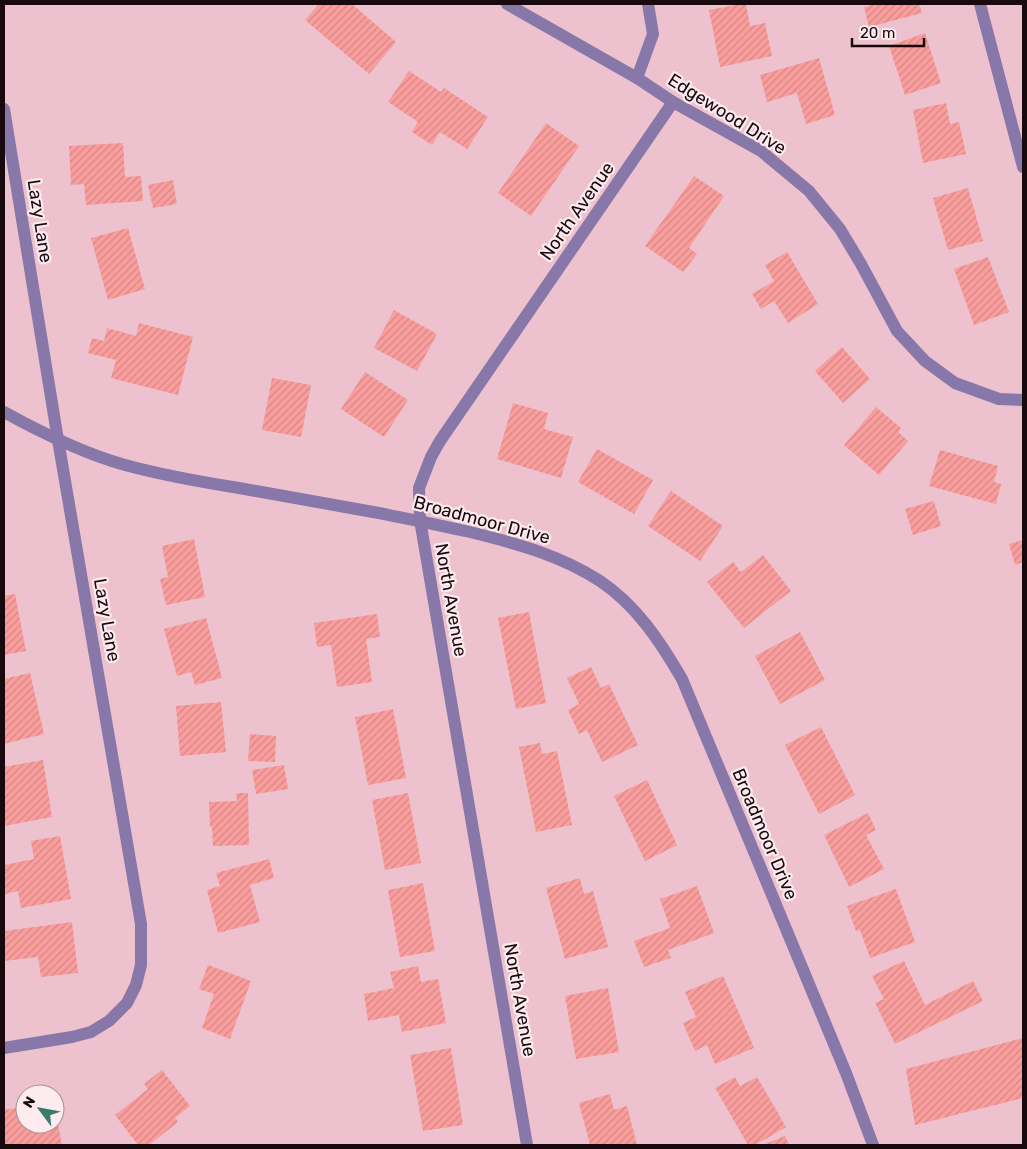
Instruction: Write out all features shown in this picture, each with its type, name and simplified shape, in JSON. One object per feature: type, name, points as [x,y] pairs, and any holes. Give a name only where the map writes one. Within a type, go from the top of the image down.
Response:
[{"type":"street","name":"Edgewood Drive","points":[[507,4],[637,78],[673,102],[761,151],[810,191],[844,236],[897,331],[925,361],[955,383],[999,399],[1023,400]]},
{"type":"street","points":[[637,78],[653,34],[648,4]]},
{"type":"street","points":[[980,4],[1023,166]]},
{"type":"street","name":"North Avenue","points":[[527,1145],[420,520],[419,488],[431,457],[440,441],[673,102]]},
{"type":"street","name":"Lazy Lane","points":[[4,108],[58,440],[141,924],[141,965],[136,985],[126,1003],[109,1021],[90,1032],[72,1037],[4,1048]]},
{"type":"street","name":"Broadmoor Drive","points":[[4,412],[58,440],[123,464],[161,474],[420,520],[534,549],[560,560],[599,581],[619,596],[653,632],[682,678],[846,1073],[872,1145]]},
{"type":"building","points":[[319,4],[352,4],[396,42],[369,74],[305,20]]},
{"type":"building","points":[[746,4],[750,26],[765,23],[772,56],[720,67],[709,10]]},
{"type":"building","points":[[876,4],[919,4],[922,13],[869,27],[864,7]]},
{"type":"building","points":[[925,33],[941,83],[905,95],[889,46]]},
{"type":"building","points":[[819,58],[835,115],[806,124],[797,93],[767,102],[760,75]]},
{"type":"building","points":[[409,71],[441,92],[444,88],[488,117],[467,149],[440,132],[432,145],[412,132],[418,122],[388,102]]},
{"type":"building","points":[[946,103],[950,124],[959,122],[966,154],[923,163],[913,110]]},
{"type":"building","points":[[546,123],[579,146],[531,216],[498,193]]},
{"type":"building","points":[[123,143],[125,177],[141,176],[143,201],[86,205],[84,184],[71,185],[69,146]]},
{"type":"building","points":[[694,176],[724,196],[689,248],[697,254],[683,272],[645,246]]},
{"type":"building","points":[[173,180],[177,204],[153,208],[148,185]]},
{"type":"building","points":[[968,188],[983,241],[948,250],[933,198]]},
{"type":"building","points":[[128,228],[145,289],[108,300],[91,238]]},
{"type":"building","points":[[787,252],[818,304],[788,323],[774,301],[761,309],[752,294],[774,281],[765,265]]},
{"type":"building","points":[[988,257],[1009,312],[974,325],[954,269]]},
{"type":"building","points":[[394,310],[437,334],[417,371],[374,348]]},
{"type":"building","points":[[139,323],[193,337],[178,395],[111,378],[116,360],[88,353],[92,338],[104,341],[107,328],[136,336]]},
{"type":"building","points":[[842,347],[870,379],[843,403],[815,371]]},
{"type":"building","points":[[365,372],[408,400],[384,437],[341,409]]},
{"type":"building","points":[[272,378],[311,385],[301,437],[262,430]]},
{"type":"building","points":[[513,403],[548,413],[544,429],[573,437],[561,478],[497,459]]},
{"type":"building","points":[[876,407],[901,428],[898,432],[908,441],[879,475],[844,445]]},
{"type":"building","points":[[597,449],[653,480],[634,514],[578,482]]},
{"type":"building","points":[[940,450],[998,466],[994,482],[1001,484],[996,504],[929,486]]},
{"type":"building","points":[[671,491],[723,526],[700,561],[648,526]]},
{"type":"building","points":[[934,501],[941,526],[913,535],[905,509]]},
{"type":"building","points":[[194,539],[205,597],[166,605],[160,579],[168,577],[162,546]]},
{"type":"building","points":[[1023,540],[1023,562],[1015,565],[1009,544]]},
{"type":"building","points":[[763,555],[791,591],[744,628],[707,582],[733,562],[741,572]]},
{"type":"building","points":[[15,594],[26,651],[4,655],[4,596]]},
{"type":"building","points":[[529,612],[546,703],[516,709],[498,618]]},
{"type":"building","points":[[377,614],[380,637],[366,639],[372,682],[337,687],[331,645],[317,647],[314,623]]},
{"type":"building","points":[[206,618],[222,678],[195,685],[191,672],[177,676],[164,629]]},
{"type":"building","points":[[800,632],[825,680],[780,704],[755,656]]},
{"type":"building","points":[[591,667],[601,688],[609,684],[638,745],[602,762],[587,730],[579,734],[568,710],[579,704],[567,678]]},
{"type":"building","points":[[30,673],[44,734],[4,744],[4,679]]},
{"type":"building","points":[[221,702],[226,752],[180,756],[176,706]]},
{"type":"building","points":[[393,709],[406,778],[368,785],[355,717]]},
{"type":"building","points":[[821,727],[855,795],[819,814],[785,745]]},
{"type":"building","points":[[250,734],[276,736],[275,762],[248,761]]},
{"type":"building","points":[[540,743],[542,754],[557,751],[572,825],[536,832],[519,747]]},
{"type":"building","points":[[43,760],[52,817],[4,826],[4,767]]},
{"type":"building","points":[[284,765],[288,789],[256,794],[252,770]]},
{"type":"building","points":[[647,780],[677,845],[645,861],[614,796]]},
{"type":"building","points":[[236,793],[248,793],[249,845],[213,846],[209,802],[237,801]]},
{"type":"building","points":[[408,793],[421,863],[385,870],[372,800]]},
{"type":"building","points":[[868,813],[876,830],[866,835],[884,869],[849,887],[824,835]]},
{"type":"building","points":[[60,836],[71,899],[21,908],[18,891],[5,894],[4,865],[34,859],[31,841]]},
{"type":"building","points":[[269,859],[274,878],[250,885],[260,922],[218,933],[207,890],[220,886],[216,873]]},
{"type":"building","points":[[580,878],[584,894],[593,891],[608,947],[565,959],[546,888]]},
{"type":"building","points":[[423,883],[435,951],[400,957],[388,890]]},
{"type":"building","points":[[697,886],[714,933],[668,950],[671,958],[644,967],[634,941],[670,928],[660,899]]},
{"type":"building","points":[[896,889],[915,942],[870,958],[860,930],[856,931],[847,906]]},
{"type":"building","points":[[72,922],[78,973],[41,977],[38,957],[4,961],[4,931]]},
{"type":"building","points":[[904,961],[925,1005],[973,981],[983,1001],[895,1044],[875,1003],[884,999],[872,976]]},
{"type":"building","points":[[208,965],[251,981],[230,1039],[202,1028],[214,994],[199,989]]},
{"type":"building","points":[[418,966],[421,982],[438,979],[446,1023],[402,1032],[399,1015],[368,1021],[364,994],[394,988],[390,972]]},
{"type":"building","points":[[723,976],[754,1048],[715,1064],[707,1045],[695,1051],[683,1023],[696,1017],[685,992]]},
{"type":"building","points":[[608,988],[619,1052],[576,1059],[565,996]]},
{"type":"building","points":[[1023,1038],[1023,1098],[915,1125],[906,1069]]},
{"type":"building","points":[[451,1048],[463,1125],[423,1131],[410,1055]]},
{"type":"building","points":[[162,1070],[190,1106],[175,1118],[178,1122],[149,1145],[138,1145],[115,1115],[148,1089],[144,1084]]},
{"type":"building","points":[[735,1077],[740,1086],[757,1077],[786,1127],[755,1145],[748,1145],[715,1088]]},
{"type":"building","points":[[610,1094],[614,1110],[627,1106],[637,1145],[590,1145],[579,1103]]},
{"type":"building","points":[[15,1108],[15,1134],[60,1134],[62,1145],[4,1145],[4,1110]]},
{"type":"building","points":[[785,1136],[789,1145],[763,1145]]}]
